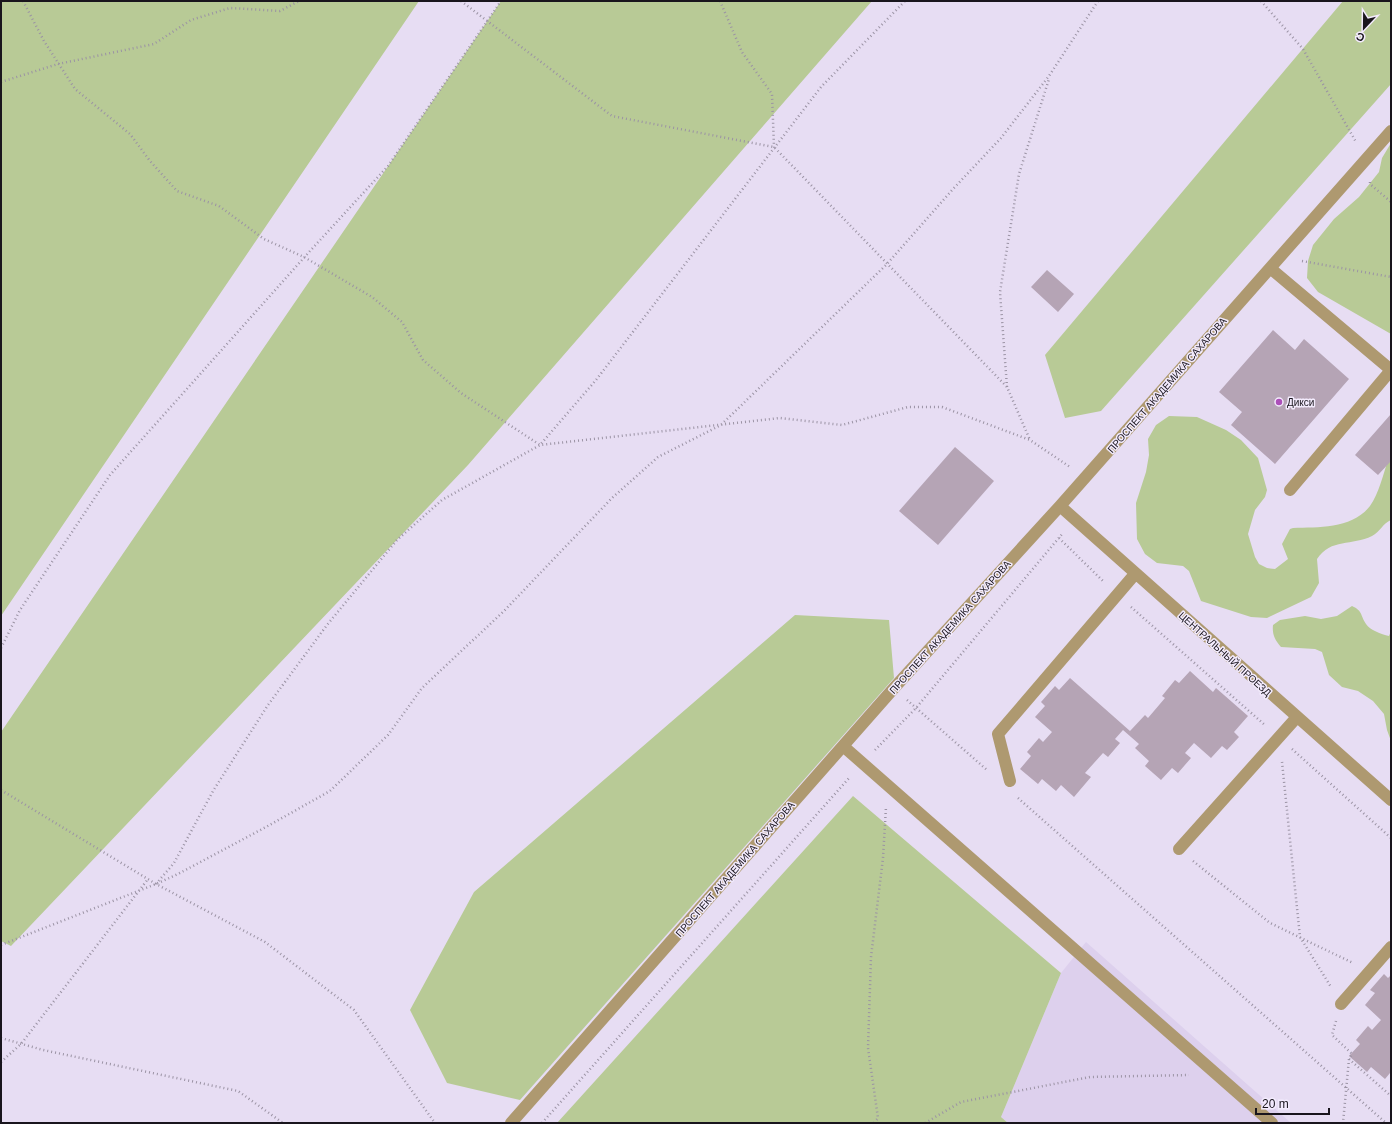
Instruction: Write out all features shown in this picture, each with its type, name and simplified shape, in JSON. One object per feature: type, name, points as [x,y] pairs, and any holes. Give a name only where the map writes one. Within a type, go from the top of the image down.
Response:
[{"type":"street","name":"ПРОСПЕКТ АКАДЕМИКА САХАРОВА","points":[[511,1123],[894,688],[1060,506],[1391,132]]},
{"type":"street","points":[[1270,268],[1391,370],[1290,490]]},
{"type":"street","name":"ЦЕНТРАЛЬНЫЙ ПРОЕЗД","points":[[1060,506],[1391,800]]},
{"type":"street","points":[[1010,780],[998,734],[1135,574]]},
{"type":"street","points":[[1179,849],[1297,717]]},
{"type":"street","points":[[843,746],[1272,1123]]},
{"type":"street","points":[[1341,1004],[1391,947]]},
{"type":"path","points":[[23,1],[44,41],[75,89],[130,134],[150,162],[177,191],[219,206],[264,239],[304,257],[372,297],[402,322],[423,360],[461,393],[540,445],[780,418],[842,425],[908,407],[942,407],[1030,440],[1070,466],[1069,473]]},
{"type":"path","points":[[1,82],[58,64],[154,44],[191,20],[230,8],[280,11],[299,1]]},
{"type":"path","points":[[461,1],[612,116],[774,147],[1007,387]]},
{"type":"path","points":[[1,648],[20,610],[110,475],[304,257],[388,166],[501,1]]},
{"type":"path","points":[[720,1],[742,52],[772,94],[774,147]]},
{"type":"path","points":[[156,884],[174,863],[213,791],[268,706],[327,625],[397,540],[442,500],[540,445],[596,380],[821,87],[905,1]]},
{"type":"path","points":[[1,945],[178,874],[330,791],[388,735],[422,688],[504,611],[612,498],[658,457],[721,425],[887,264],[953,189],[1001,138],[1049,76],[1098,1]]},
{"type":"path","points":[[1261,1],[1303,49],[1366,160],[1370,184],[1391,202]]},
{"type":"path","points":[[1030,440],[1007,387],[1000,292],[1019,174],[1049,76]]},
{"type":"path","points":[[1365,190],[1375,178]]},
{"type":"path","points":[[1285,281],[1308,255]]},
{"type":"path","points":[[1302,261],[1391,277]]},
{"type":"path","points":[[542,1123],[862,763],[916,708],[1075,520]]},
{"type":"path","points":[[1059,538],[1275,742],[1391,838]]},
{"type":"path","points":[[894,688],[988,771]]},
{"type":"path","points":[[1275,742],[1282,756],[1300,936],[1341,1004],[1332,1035],[1352,1054],[1349,1058],[1343,1123]]},
{"type":"path","points":[[874,1123],[878,1118],[868,1048],[871,965],[883,858],[887,785]]},
{"type":"path","points":[[1,790],[148,880],[265,942],[354,1010],[435,1123]]},
{"type":"path","points":[[1018,798],[1386,1123]]},
{"type":"path","points":[[1179,849],[1270,923],[1300,936],[1370,971]]},
{"type":"path","points":[[1,1062],[21,1044],[148,880]]},
{"type":"path","points":[[1,1038],[43,1050],[238,1091],[283,1123]]},
{"type":"path","points":[[1349,1058],[1391,1096]]},
{"type":"path","points":[[925,1123],[961,1102],[1090,1077],[1217,1075]]},
{"type":"shaded area","points":[[1086,942],[1291,1123],[1008,1123],[1001,1117],[1061,973]]},
{"type":"green space","points":[[1,1],[419,1],[1,616]]},
{"type":"green space","points":[[501,1],[872,1],[468,465],[11,946],[1,941],[1,732]]},
{"type":"green space","points":[[1343,1],[1391,1],[1391,84],[1101,411],[1065,418],[1045,355]]},
{"type":"green space","points":[[1391,143],[1391,334],[1318,292],[1307,278],[1308,261],[1313,245],[1334,219],[1359,197],[1379,172],[1382,158]]},
{"type":"green space","points":[[1169,416],[1197,417],[1226,430],[1241,440],[1258,458],[1267,490],[1265,497],[1255,510],[1248,534],[1255,557],[1259,564],[1267,568],[1275,569],[1288,559],[1282,544],[1290,529],[1324,527],[1345,523],[1363,514],[1370,506],[1376,495],[1388,460],[1391,457],[1391,520],[1372,536],[1335,545],[1323,552],[1317,559],[1319,583],[1311,597],[1267,618],[1251,617],[1201,601],[1189,571],[1183,566],[1157,563],[1145,554],[1137,539],[1136,503],[1146,472],[1149,455],[1148,439],[1156,425]]},
{"type":"green space","points":[[1352,606],[1360,612],[1366,624],[1373,630],[1389,636],[1391,631],[1391,741],[1384,714],[1373,701],[1358,691],[1342,687],[1329,675],[1322,652],[1315,649],[1281,647],[1274,635],[1273,625],[1280,620],[1305,616],[1321,619],[1337,616]]},
{"type":"green space","points":[[795,615],[889,620],[894,678],[520,1100],[447,1083],[410,1010],[474,892]]},
{"type":"green space","points":[[853,796],[1061,973],[1001,1117],[1008,1123],[557,1123]]},
{"type":"building","points":[[1047,270],[1074,294],[1058,312],[1031,287]]},
{"type":"building","name":"Дикси","points":[[1273,330],[1295,350],[1304,339],[1349,379],[1275,464],[1231,425],[1242,412],[1219,392]]},
{"type":"building","points":[[1391,414],[1391,461],[1378,475],[1355,455]]},
{"type":"building","points":[[955,447],[994,481],[938,545],[899,511]]},
{"type":"building","points":[[1190,671],[1213,692],[1216,688],[1248,716],[1234,732],[1239,737],[1227,750],[1222,746],[1211,758],[1194,743],[1185,753],[1191,758],[1178,773],[1172,768],[1161,780],[1145,766],[1149,761],[1135,748],[1139,744],[1123,730],[1115,739],[1120,743],[1108,757],[1103,753],[1085,773],[1091,777],[1074,797],[1061,785],[1056,791],[1042,779],[1038,784],[1020,769],[1031,756],[1027,752],[1039,738],[1043,742],[1052,732],[1035,717],[1045,706],[1041,702],[1055,686],[1059,690],[1070,678],[1130,731],[1145,715],[1148,718],[1165,698],[1162,696],[1175,680],[1179,683]]},
{"type":"building","points":[[1384,974],[1388,978],[1391,975],[1391,1074],[1390,1073],[1385,1079],[1371,1067],[1367,1072],[1349,1056],[1360,1044],[1356,1040],[1368,1026],[1372,1030],[1381,1020],[1365,1005],[1375,993],[1370,990]]},
{"type":"place","name":"Дикси","points":[[1279,402]]}]
